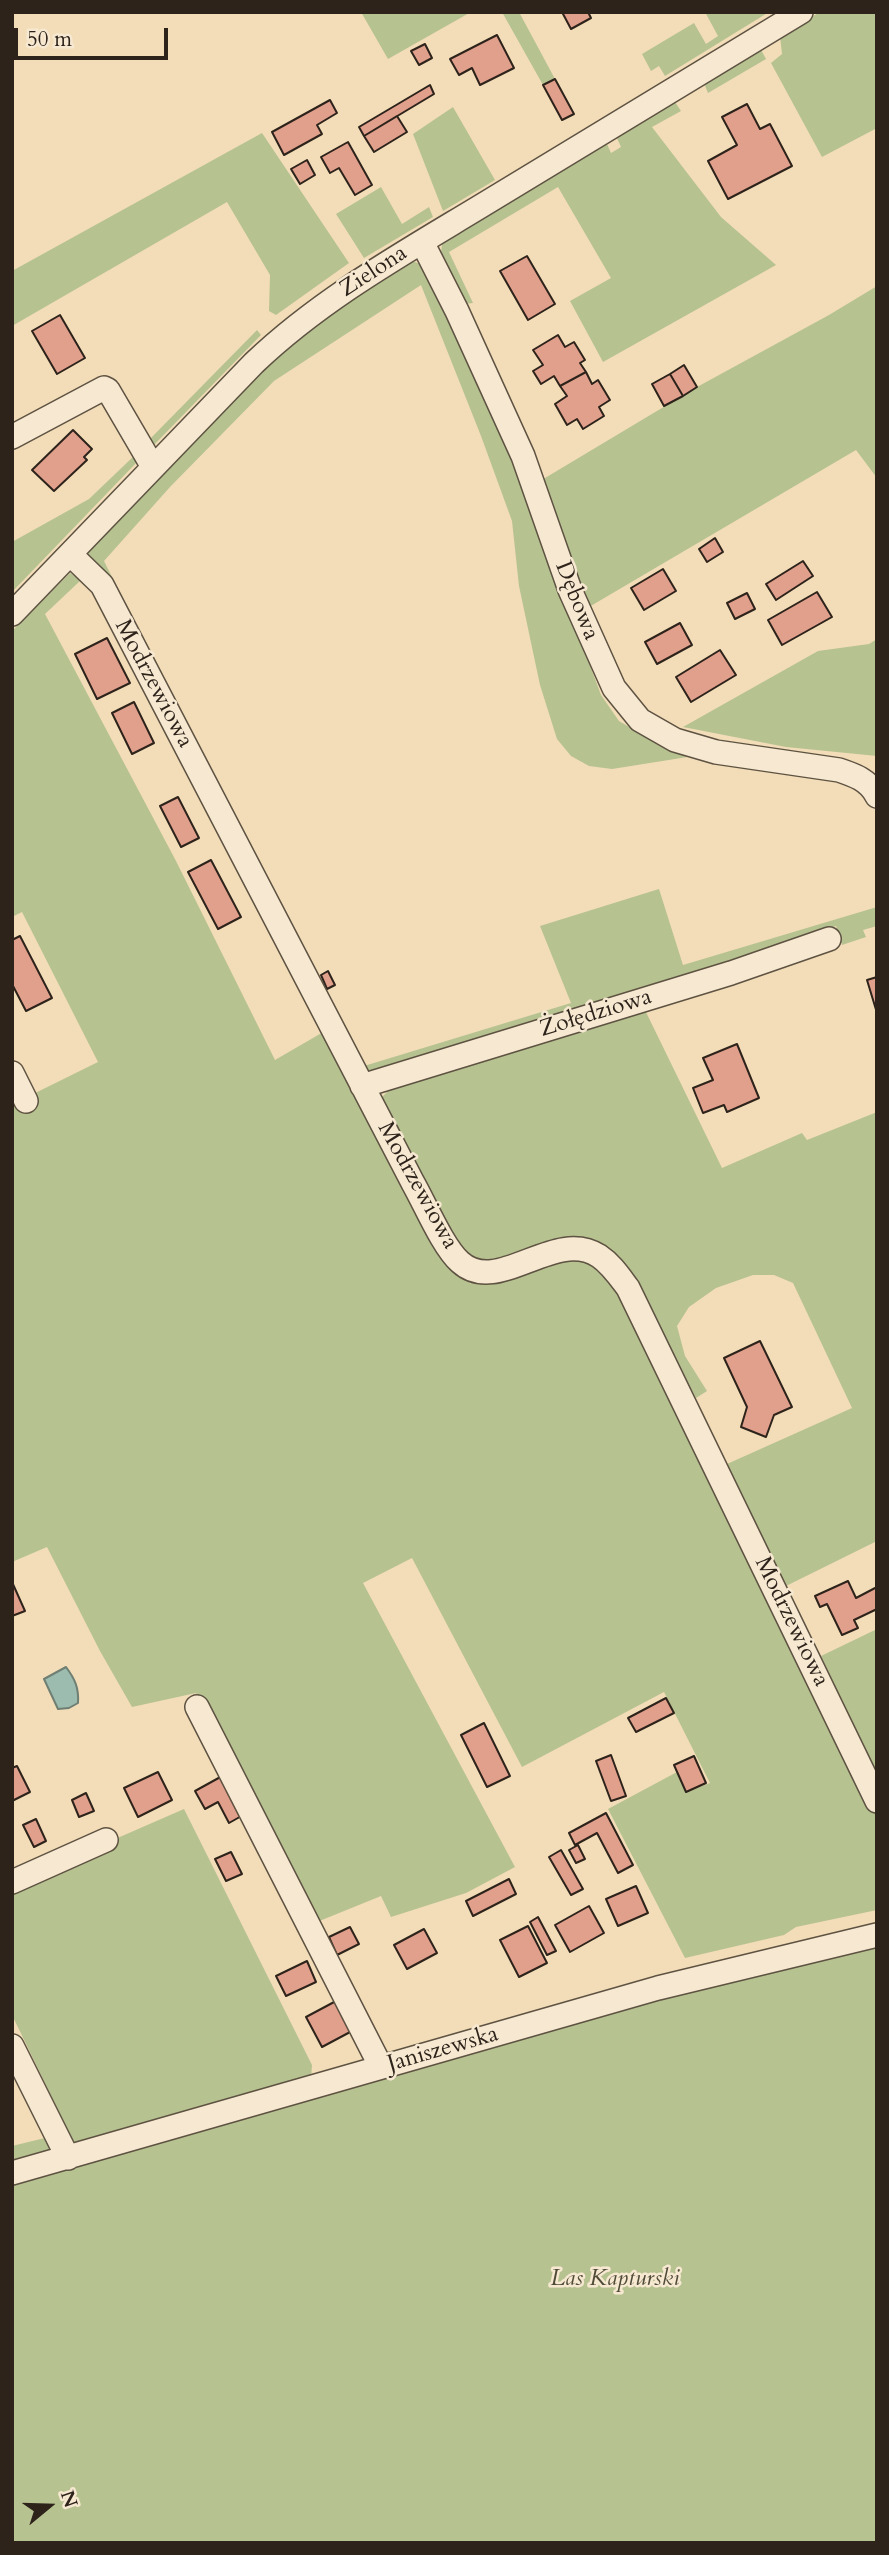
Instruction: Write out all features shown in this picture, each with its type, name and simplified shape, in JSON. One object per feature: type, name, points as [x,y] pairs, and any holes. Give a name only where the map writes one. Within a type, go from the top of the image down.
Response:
[{"type":"street","name":"Zielona","points":[[12,614],[286,332],[318,308],[422,242],[801,12]]},
{"type":"street","name":"Dębowa","points":[[422,242],[457,311],[523,456],[570,590],[596,652],[614,688],[640,720],[675,740],[716,752],[839,769],[858,776],[877,796]]},
{"type":"street","points":[[12,438],[104,388],[108,390],[153,467]]},
{"type":"street","name":"Modrzewiowa","points":[[70,554],[102,585],[413,1183],[459,1262],[474,1272],[489,1272],[569,1248],[586,1249],[599,1256],[617,1273],[648,1326],[877,1801]]},
{"type":"street","name":"Żołędziowa","points":[[362,1086],[731,973],[829,939]]},
{"type":"street","points":[[12,1073],[26,1101]]},
{"type":"street","points":[[197,1707],[381,2067]]},
{"type":"street","points":[[12,1882],[106,1840]]},
{"type":"street","name":"Janiszewska","points":[[12,2173],[658,1988],[877,1935]]},
{"type":"street","points":[[12,2046],[68,2158]]},
{"type":"green space","points":[[361,12],[471,12],[388,59]]},
{"type":"green space","points":[[502,12],[519,12],[555,79],[543,85]]},
{"type":"green space","points":[[705,12],[769,12],[665,76],[659,66],[651,71],[642,54],[694,23],[706,44],[718,36]]},
{"type":"green space","points":[[820,12],[877,12],[877,128],[822,157],[771,63],[782,54],[780,36]]},
{"type":"green space","points":[[760,48],[766,59],[708,93],[704,83]]},
{"type":"green space","points":[[673,99],[681,111],[652,127],[721,217],[776,265],[603,362],[570,301],[611,278],[558,187],[449,252],[473,303],[464,304],[441,253],[442,244],[607,144],[611,153],[621,147],[616,136]]},
{"type":"green space","points":[[453,107],[495,180],[443,211],[413,134]]},
{"type":"green space","points":[[262,133],[349,263],[276,315],[269,311],[270,275],[227,202],[12,326],[12,271]]},
{"type":"green space","points":[[381,187],[402,224],[429,207],[433,217],[364,258],[336,214]]},
{"type":"green space","points":[[412,261],[423,265],[427,270],[511,452],[601,695],[619,721],[641,734],[700,755],[612,769],[589,766],[571,756],[557,739],[540,685],[519,586],[512,521],[421,285],[274,381],[170,487],[104,561],[134,621],[88,556],[88,546],[281,352],[337,309]]},
{"type":"green space","points":[[877,286],[877,478],[856,450],[589,607],[540,481],[697,387]]},
{"type":"green space","points":[[257,330],[261,335],[151,448],[147,442]]},
{"type":"green space","points":[[135,455],[139,460],[12,592],[12,542],[89,499]]},
{"type":"green space","points":[[70,573],[81,580],[45,614],[176,861],[275,1060],[325,1031],[446,1258],[471,1284],[466,1258],[380,1099],[390,1089],[644,1008],[722,1168],[802,1133],[807,1140],[877,1112],[877,1541],[786,1586],[727,1464],[852,1408],[793,1283],[774,1275],[753,1275],[716,1288],[689,1307],[677,1326],[685,1356],[707,1391],[696,1398],[650,1309],[877,1812],[877,1910],[796,1927],[784,1935],[685,1958],[608,1809],[677,1772],[686,1792],[710,1783],[664,1692],[522,1767],[412,1558],[363,1583],[515,1867],[466,1893],[391,1917],[381,1896],[317,1922],[196,1693],[132,1707],[47,1547],[12,1562],[12,1084],[21,1100],[98,1062],[22,912],[12,917],[12,631]]},
{"type":"green space","points":[[877,639],[877,756],[786,747],[683,727],[818,651],[869,644]]},
{"type":"green space","points":[[659,889],[683,965],[877,907],[877,926],[863,930],[866,937],[842,945],[836,926],[768,955],[379,1073],[368,1071],[364,1066],[571,1003],[540,926]]},
{"type":"green space","points":[[877,1629],[877,1776],[821,1656]]},
{"type":"green space","points":[[184,1809],[312,2065],[311,2078],[76,2147],[12,2015],[12,1884]]},
{"type":"green space","name":"Las Kapturski","points":[[877,1933],[877,2543],[12,2543],[12,2179]]},
{"type":"green space","points":[[53,2136],[51,2154],[12,2168],[12,2146]]},
{"type":"shaded area","points":[[66,1667],[76,1684],[78,1703],[69,1708],[58,1709],[44,1679]]},
{"type":"building","points":[[562,12],[588,12],[591,18],[571,29]]},
{"type":"building","points":[[497,35],[514,68],[480,85],[472,68],[459,75],[450,59]]},
{"type":"building","points":[[425,44],[432,58],[419,65],[411,51]]},
{"type":"building","points":[[555,79],[574,114],[562,120],[543,85]]},
{"type":"building","points":[[430,85],[434,94],[364,136],[359,127]]},
{"type":"building","points":[[330,100],[337,113],[317,125],[322,134],[284,155],[272,132]]},
{"type":"building","points":[[747,104],[760,129],[770,124],[792,166],[728,199],[708,161],[737,145],[722,117]]},
{"type":"building","points":[[397,116],[407,132],[374,152],[364,136]]},
{"type":"building","points":[[348,142],[372,185],[355,195],[339,168],[330,173],[321,157]]},
{"type":"building","points":[[307,160],[315,175],[300,184],[291,169]]},
{"type":"building","points":[[527,256],[555,304],[528,320],[500,271]]},
{"type":"building","points":[[60,315],[85,358],[57,374],[32,331]]},
{"type":"building","points":[[558,335],[565,347],[574,342],[585,360],[580,363],[586,372],[560,386],[554,376],[541,384],[533,371],[543,365],[533,350]]},
{"type":"building","points":[[684,365],[697,387],[683,396],[670,374]]},
{"type":"building","points":[[586,372],[592,384],[598,380],[610,400],[599,407],[604,416],[583,429],[577,419],[567,425],[555,404],[567,396],[560,386]]},
{"type":"building","points":[[670,374],[683,396],[664,406],[652,384]]},
{"type":"building","points":[[73,430],[92,449],[84,457],[87,460],[54,491],[32,470]]},
{"type":"building","points":[[715,538],[723,552],[707,562],[699,549]]},
{"type":"building","points":[[803,561],[813,576],[776,600],[766,584]]},
{"type":"building","points":[[663,569],[676,591],[644,610],[631,588]]},
{"type":"building","points":[[817,592],[832,617],[782,645],[768,620]]},
{"type":"building","points":[[747,593],[755,609],[735,619],[727,603]]},
{"type":"building","points":[[680,623],[692,645],[657,664],[645,642]]},
{"type":"building","points":[[107,638],[130,683],[97,699],[75,654]]},
{"type":"building","points":[[720,650],[736,675],[691,702],[676,677]]},
{"type":"building","points":[[134,702],[154,743],[132,754],[112,713]]},
{"type":"building","points":[[178,797],[199,838],[181,847],[160,806]]},
{"type":"building","points":[[211,860],[241,917],[218,929],[188,872]]},
{"type":"building","points":[[20,936],[52,998],[26,1011],[12,984],[12,940]]},
{"type":"building","points":[[328,971],[335,985],[327,989],[321,975]]},
{"type":"building","points":[[877,977],[877,1013],[867,980]]},
{"type":"building","points":[[737,1044],[759,1098],[727,1112],[724,1105],[703,1113],[693,1088],[713,1080],[703,1058]]},
{"type":"building","points":[[760,1341],[792,1407],[774,1415],[766,1437],[741,1427],[747,1407],[724,1358]]},
{"type":"building","points":[[848,1581],[856,1598],[877,1587],[877,1609],[854,1620],[858,1628],[842,1635],[827,1604],[820,1607],[815,1596]]},
{"type":"building","points":[[12,1582],[25,1611],[12,1616]]},
{"type":"building","points":[[666,1698],[674,1713],[636,1732],[628,1718]]},
{"type":"building","points":[[484,1723],[510,1776],[487,1787],[461,1735]]},
{"type":"building","points":[[611,1755],[626,1796],[611,1801],[596,1761]]},
{"type":"building","points":[[694,1756],[706,1783],[686,1792],[674,1765]]},
{"type":"building","points":[[17,1766],[30,1792],[12,1801],[12,1768]]},
{"type":"building","points":[[158,1772],[172,1800],[138,1817],[124,1788]]},
{"type":"building","points":[[224,1775],[245,1814],[229,1823],[218,1802],[205,1809],[195,1791]]},
{"type":"building","points":[[86,1793],[94,1811],[79,1817],[72,1800]]},
{"type":"building","points":[[606,1813],[633,1865],[618,1873],[597,1833],[575,1845],[569,1833]]},
{"type":"building","points":[[36,1819],[46,1841],[34,1847],[23,1825]]},
{"type":"building","points":[[578,1845],[585,1859],[576,1863],[569,1850]]},
{"type":"building","points":[[561,1850],[583,1889],[571,1895],[549,1857]]},
{"type":"building","points":[[231,1852],[242,1874],[226,1881],[215,1859]]},
{"type":"building","points":[[509,1879],[516,1894],[473,1916],[466,1901]]},
{"type":"building","points":[[636,1886],[648,1913],[618,1926],[606,1899]]},
{"type":"building","points":[[589,1906],[604,1933],[570,1952],[555,1925]]},
{"type":"building","points":[[538,1917],[556,1951],[547,1955],[530,1922]]},
{"type":"building","points":[[528,1926],[547,1963],[519,1977],[500,1940]]},
{"type":"building","points":[[350,1927],[359,1944],[337,1955],[329,1937]]},
{"type":"building","points":[[424,1929],[437,1953],[407,1969],[394,1945]]},
{"type":"building","points":[[307,1961],[316,1982],[286,1996],[276,1976]]},
{"type":"building","points":[[336,2001],[352,2031],[322,2047],[306,2017]]}]
